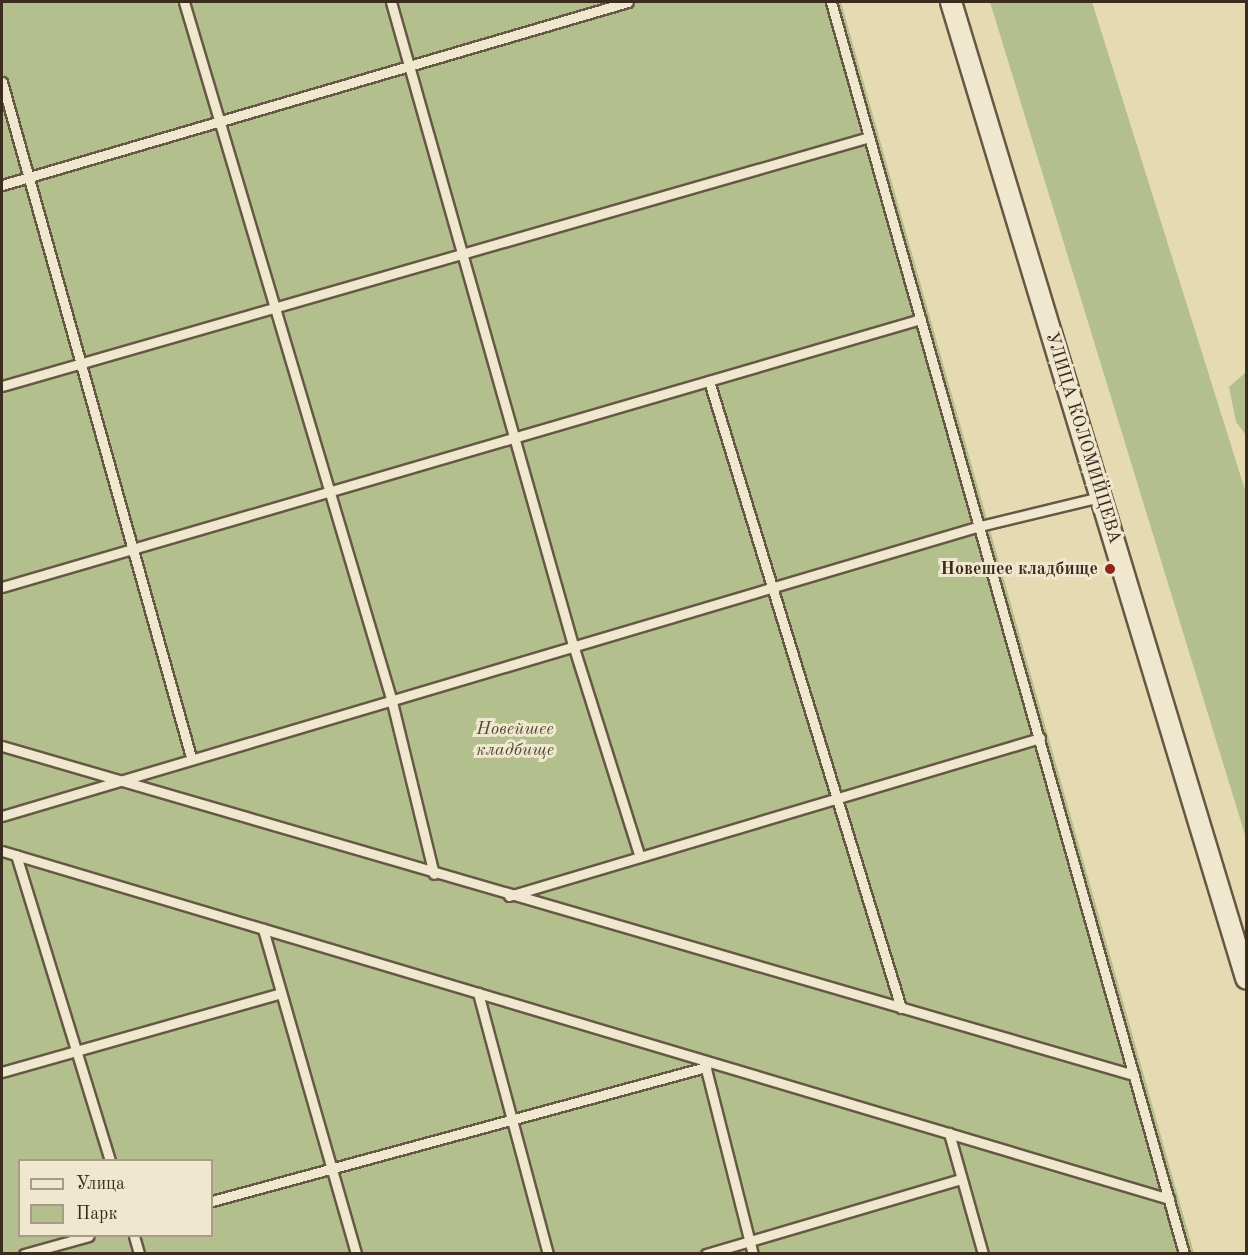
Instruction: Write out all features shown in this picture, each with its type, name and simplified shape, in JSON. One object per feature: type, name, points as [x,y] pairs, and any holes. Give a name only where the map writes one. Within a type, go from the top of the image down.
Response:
[{"type":"street","name":"УЛИЦА КОЛОМИЙЦЕВА","points":[[951,2],[1246,978]]},
{"type":"lane","points":[[184,2],[273,308],[391,698],[434,874]]},
{"type":"lane","points":[[391,2],[518,437],[573,645],[640,857]]},
{"type":"lane","points":[[587,2],[590,13]]},
{"type":"lane","points":[[2,185],[628,2]]},
{"type":"lane","points":[[831,2],[1184,1254]]},
{"type":"lane","points":[[2,82],[191,757]]},
{"type":"lane","points":[[2,386],[869,136]]},
{"type":"lane","points":[[2,587],[921,320]]},
{"type":"lane","points":[[709,381],[834,799],[901,1008]]},
{"type":"lane","points":[[2,816],[191,757],[770,587],[980,526],[1100,497]]},
{"type":"lane","points":[[509,896],[1040,738]]},
{"type":"lane","points":[[2,746],[509,896],[1134,1075]]},
{"type":"lane","points":[[2,851],[705,1063],[1169,1199]]},
{"type":"lane","points":[[16,855],[109,1159]]},
{"type":"lane","points":[[263,929],[356,1254]]},
{"type":"lane","points":[[2,1072],[281,993]]},
{"type":"lane","points":[[477,993],[548,1254]]},
{"type":"lane","points":[[213,1201],[705,1063]]},
{"type":"lane","points":[[705,1063],[753,1254]]},
{"type":"lane","points":[[949,1133],[983,1254]]},
{"type":"lane","points":[[706,1254],[962,1179]]},
{"type":"lane","points":[[24,1254],[85,1237]]},
{"type":"lane","points":[[134,1237],[139,1254]]},
{"type":"green space","name":"Новейшее кладбище","points":[[2,2],[841,2],[1194,1253],[2,1254]]},
{"type":"green space","points":[[990,2],[1092,2],[1246,493],[1246,838]]},
{"type":"green space","points":[[1246,372],[1246,435],[1236,422],[1229,387]]},
{"type":"place","name":"Новешее кладбище","points":[[1110,569]]}]
